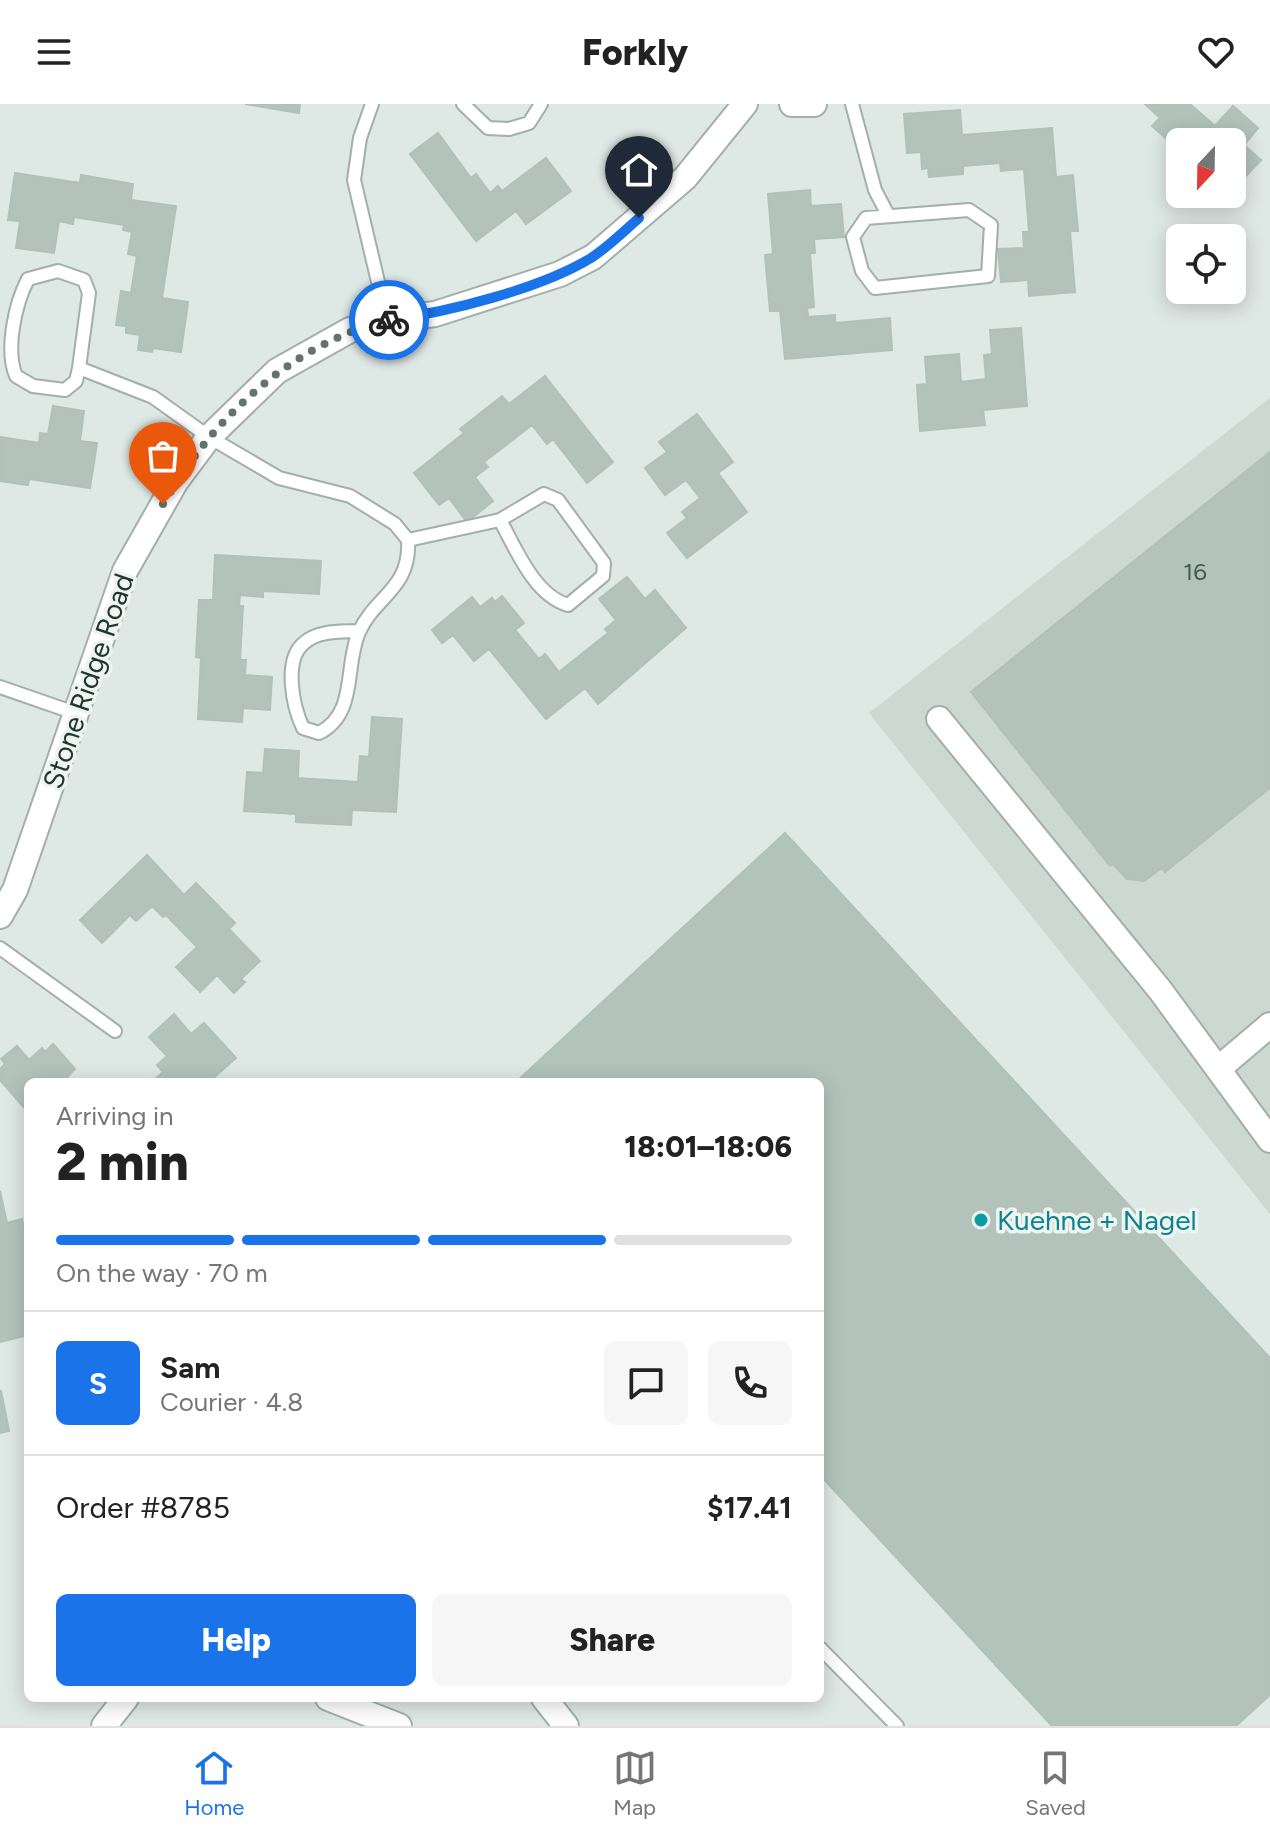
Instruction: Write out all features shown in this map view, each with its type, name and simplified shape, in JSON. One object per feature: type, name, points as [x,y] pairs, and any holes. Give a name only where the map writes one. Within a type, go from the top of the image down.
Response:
[{"type":"street","name":"Stone Ridge Road","points":[[0,916],[15,890],[125,571],[176,481],[209,437],[277,371],[350,330],[387,320],[435,314],[560,274],[593,257],[685,178],[745,104]]},
{"type":"street","points":[[792,104],[814,104]]},
{"type":"street","points":[[939,719],[1160,990],[1270,1140]]},
{"type":"street","points":[[1218,1069],[1270,1025]]},
{"type":"street","points":[[104,1726],[123,1702]]},
{"type":"street","points":[[338,1702],[399,1726]]},
{"type":"street","points":[[547,1702],[566,1726]]},
{"type":"lane","points":[[372,104],[360,138],[354,180],[387,320]]},
{"type":"lane","points":[[463,104],[474,119],[488,128],[509,129],[529,123],[541,104]]},
{"type":"lane","points":[[852,104],[875,190],[888,215]]},
{"type":"lane","points":[[969,210],[991,225],[988,276],[875,288],[862,271],[853,237],[866,218],[888,215],[969,210]]},
{"type":"lane","points":[[58,271],[84,280],[89,293],[79,368],[76,381],[65,390],[33,386],[16,376],[11,355],[20,295],[28,279],[58,271]]},
{"type":"lane","points":[[79,368],[109,377],[153,397],[209,437],[279,478],[350,496],[395,524],[408,540],[409,555],[396,586],[359,631],[349,689],[333,726],[319,733],[303,728],[294,695],[293,666],[302,644],[319,634],[359,631]]},
{"type":"lane","points":[[408,540],[500,520],[544,494],[558,500],[604,563],[603,576],[568,605],[553,600],[525,565],[500,520]]},
{"type":"lane","points":[[0,687],[75,713]]},
{"type":"lane","points":[[0,948],[115,1031]]},
{"type":"lane","points":[[824,1652],[897,1726]]},
{"type":"shaded area","points":[[1270,398],[1270,1214],[869,713]]},
{"type":"building","points":[[245,104],[300,104],[299,113]]},
{"type":"building","points":[[1145,104],[1190,104],[1215,126],[1233,106],[1258,128],[1246,143],[1246,128],[1166,128],[1166,138],[1152,126],[1160,118]]},
{"type":"building","points":[[960,110],[962,135],[1052,128],[1056,177],[1073,175],[1078,231],[1070,231],[1075,292],[1029,296],[1028,280],[1001,282],[998,249],[1024,248],[1023,232],[1029,232],[1024,169],[1001,171],[1000,163],[963,166],[963,174],[929,177],[928,168],[922,169],[921,152],[907,153],[904,114]]},
{"type":"building","points":[[438,133],[471,178],[476,174],[490,193],[498,186],[502,191],[546,158],[571,191],[526,224],[516,211],[476,241],[410,154]]},
{"type":"building","points":[[1246,147],[1261,160],[1246,176]]},
{"type":"building","points":[[15,173],[80,183],[81,175],[133,184],[131,200],[176,206],[162,298],[188,302],[181,352],[153,348],[152,352],[138,350],[140,335],[126,333],[126,326],[116,325],[121,291],[131,293],[137,256],[128,254],[132,232],[123,230],[124,225],[74,217],[73,224],[59,221],[54,253],[16,248],[20,221],[8,220]]},
{"type":"building","points":[[810,190],[811,206],[841,204],[844,237],[814,239],[815,253],[810,253],[814,307],[807,308],[808,317],[835,315],[835,323],[890,318],[892,350],[785,359],[780,311],[770,311],[765,255],[773,254],[768,194]]},
{"type":"building","points":[[1021,328],[1027,406],[983,410],[985,425],[920,431],[917,385],[927,384],[925,357],[959,354],[961,382],[986,379],[984,355],[992,354],[990,330]]},
{"type":"building","points":[[545,376],[613,462],[587,483],[553,439],[547,444],[532,425],[484,462],[488,467],[475,477],[493,501],[467,522],[449,498],[439,505],[414,473],[464,433],[460,429],[502,396],[509,404]]},
{"type":"building","points":[[53,406],[84,411],[80,441],[97,443],[90,488],[29,479],[28,485],[0,481],[0,437],[39,443],[40,433],[48,434]]},
{"type":"building","points":[[697,414],[733,462],[718,473],[747,512],[687,558],[667,533],[687,518],[682,512],[700,498],[686,480],[665,495],[645,468],[667,452],[659,442]]},
{"type":"building","points":[[1270,452],[1270,788],[1165,872],[1162,868],[1144,881],[1127,879],[1113,864],[1110,866],[971,692]]},
{"type":"building","points":[[215,555],[321,561],[319,594],[263,591],[263,597],[240,595],[239,606],[243,606],[240,660],[246,660],[245,675],[272,677],[270,710],[243,708],[242,722],[198,719],[201,658],[196,657],[199,600],[213,600]]},
{"type":"building","points":[[627,577],[645,599],[655,590],[686,628],[598,704],[585,688],[546,719],[489,649],[474,661],[453,635],[442,643],[432,630],[472,597],[480,607],[492,598],[495,602],[502,596],[524,623],[515,630],[539,659],[545,654],[559,672],[608,633],[605,629],[616,620],[599,599]]},
{"type":"building","points":[[372,717],[402,719],[396,812],[352,810],[351,825],[296,822],[296,814],[244,811],[247,772],[263,773],[265,749],[299,751],[298,778],[358,782],[360,756],[369,757]]},
{"type":"building","name":"Kuehne + Nagel","points":[[785,833],[1270,1358],[1270,1695],[1236,1726],[1052,1726],[824,1479],[824,1078],[520,1078]]},
{"type":"building","points":[[147,855],[184,895],[196,883],[235,923],[229,929],[260,961],[241,979],[245,982],[234,993],[217,975],[200,992],[176,967],[197,947],[166,915],[163,917],[152,906],[136,921],[130,915],[102,943],[80,920]]},
{"type":"building","points":[[174,1014],[191,1034],[204,1023],[236,1058],[214,1078],[156,1078],[163,1072],[157,1065],[167,1056],[149,1037]]},
{"type":"building","points":[[53,1044],[75,1069],[68,1078],[24,1078],[24,1107],[0,1080],[0,1069],[5,1064],[1,1059],[17,1046],[29,1060],[42,1048],[45,1052]]},
{"type":"building","points":[[0,1191],[7,1223],[22,1219],[24,1228],[24,1336],[0,1342]]},
{"type":"building","points":[[0,1391],[9,1431],[0,1433]]},
{"type":"way so far","points":[[163,504],[209,437],[277,371],[350,330],[389,320]]},
{"type":"place","name":"Kuehne + Nagel","points":[[981,1220]]},
{"type":"route","points":[[389,320],[435,314],[560,274],[593,257],[639,218]]}]
